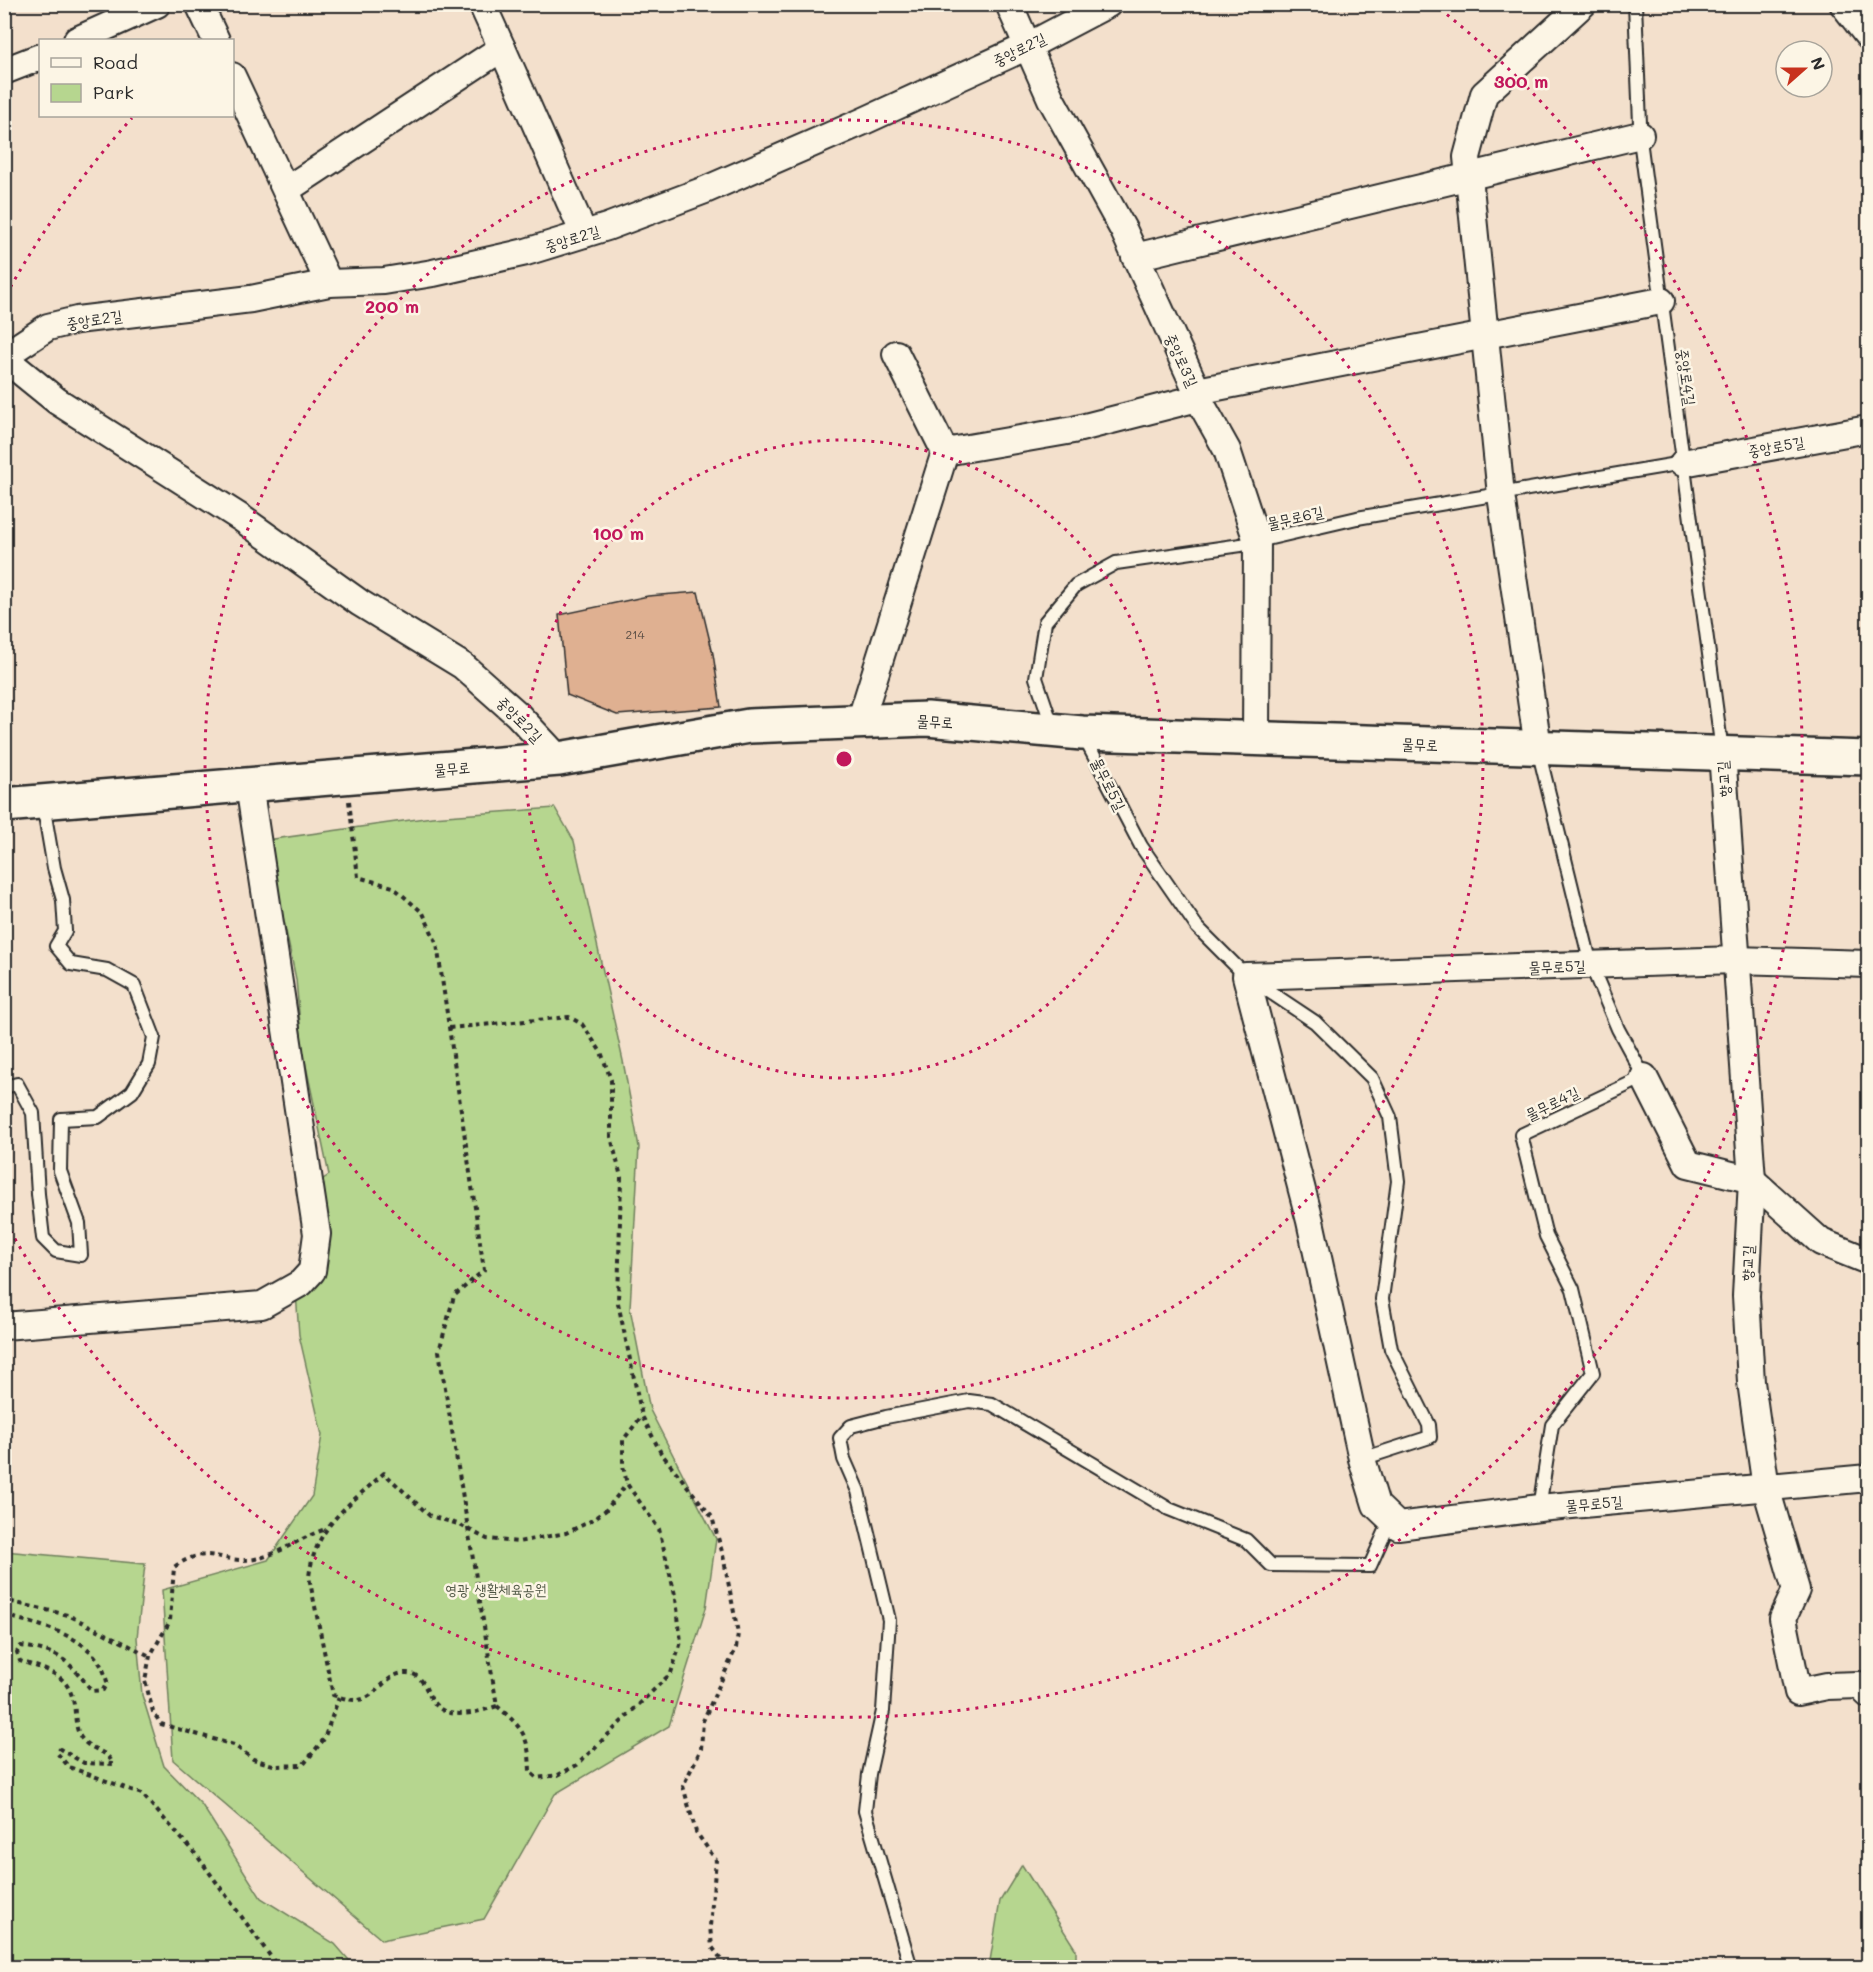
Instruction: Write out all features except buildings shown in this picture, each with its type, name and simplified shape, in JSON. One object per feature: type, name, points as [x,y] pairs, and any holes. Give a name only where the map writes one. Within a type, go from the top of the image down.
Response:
[{"type":"main road","name":"물무로","points":[[4,805],[559,759],[749,726],[927,719],[1068,732],[1869,758]]},
{"type":"street","points":[[79,39],[157,4]]},
{"type":"street","points":[[199,4],[216,39]]},
{"type":"street","points":[[482,4],[584,234]]},
{"type":"street","name":"중앙로3길","points":[[1009,4],[1051,99],[1102,191],[1227,450],[1257,541],[1256,739]]},
{"type":"street","name":"중앙로2길","points":[[559,759],[517,714],[463,666],[360,603],[241,518],[57,401],[4,357],[48,327],[154,309],[251,299],[329,283],[384,281],[433,273],[526,252],[584,234],[716,185],[1028,46],[1107,4]]},
{"type":"street","points":[[1538,747],[1501,495],[1467,157],[1484,94],[1583,4]]},
{"type":"street","points":[[1843,4],[1869,36]]},
{"type":"street","points":[[286,190],[502,48]]},
{"type":"street","points":[[4,71],[39,57]]},
{"type":"street","points":[[234,80],[329,283]]},
{"type":"street","points":[[1135,257],[1640,135]]},
{"type":"street","points":[[945,452],[1073,430],[1198,394],[1661,301]]},
{"type":"street","points":[[860,722],[945,452],[896,354]]},
{"type":"street","name":"중앙로5길","points":[[1683,463],[1869,429]]},
{"type":"street","name":"향교길","points":[[1722,752],[1752,1180],[1746,1296],[1751,1382],[1767,1488],[1796,1590],[1783,1618],[1797,1692],[1827,1686],[1859,1685],[1869,1694]]},
{"type":"street","points":[[4,1326],[262,1305],[302,1283],[312,1271],[317,1234],[249,785]]},
{"type":"street","name":"물무로5길","points":[[1246,976],[1735,960],[1869,964]]},
{"type":"street","points":[[1246,976],[1311,1221],[1362,1459],[1376,1505],[1391,1519]]},
{"type":"street","points":[[1644,1077],[1688,1164],[1752,1180],[1821,1242],[1869,1261]]},
{"type":"street","name":"물무로5길","points":[[1391,1519],[1398,1526],[1539,1508],[1869,1478]]},
{"type":"lane","name":"중앙로4길","points":[[1635,4],[1640,135],[1722,752]]},
{"type":"lane","name":"물무로6길","points":[[1068,732],[1036,678],[1045,622],[1076,585],[1116,563],[1257,541],[1357,518],[1683,463]]},
{"type":"lane","name":"물무로5길","points":[[1068,732],[1147,855],[1197,927],[1246,976],[1315,1022],[1372,1078],[1390,1117],[1398,1181],[1382,1299],[1391,1349],[1429,1425],[1431,1437],[1362,1459]]},
{"type":"lane","points":[[1538,747],[1591,965],[1618,1029],[1644,1077]]},
{"type":"lane","points":[[4,1087],[17,1084],[33,1113],[43,1238],[56,1251],[81,1255],[79,1223],[60,1171],[61,1119],[98,1117],[132,1092],[149,1064],[154,1037],[134,984],[106,970],[71,964],[56,946],[65,931],[63,900],[54,868],[43,802]]},
{"type":"lane","name":"물무로4길","points":[[1539,1508],[1552,1425],[1593,1373],[1573,1289],[1546,1236],[1521,1135],[1644,1077]]},
{"type":"lane","points":[[911,1968],[865,1811],[869,1774],[883,1711],[889,1620],[858,1491],[844,1459],[840,1438],[851,1426],[969,1401],[992,1404],[1169,1509],[1246,1540],[1271,1565],[1370,1566],[1391,1519]]},
{"type":"path","points":[[346,777],[358,878],[393,887],[423,913],[437,944],[484,1270],[454,1296],[438,1351],[497,1706],[521,1726],[527,1741],[530,1772],[537,1778],[558,1775],[576,1765],[671,1673],[681,1642],[676,1599],[659,1529],[627,1485],[623,1440],[642,1416]]},
{"type":"path","points":[[449,1028],[569,1017],[582,1024],[601,1052],[612,1080],[611,1137],[621,1177],[618,1303],[642,1416],[661,1453],[712,1517],[723,1555],[738,1634],[736,1648],[703,1721],[701,1749],[683,1786],[696,1832],[716,1860],[710,1926],[712,1947],[728,1968]]},
{"type":"path","points":[[497,1706],[474,1714],[456,1715],[441,1711],[433,1703],[419,1678],[407,1673],[388,1677],[371,1695],[364,1698],[357,1700],[333,1695],[309,1577],[310,1562],[324,1529],[384,1473],[430,1516],[458,1524],[468,1532],[487,1539],[518,1542],[566,1533],[589,1522],[606,1510],[627,1485]]},
{"type":"path","points":[[324,1529],[302,1536],[289,1548],[253,1559],[201,1554],[189,1557],[174,1567],[170,1621],[150,1656],[146,1680],[147,1698],[161,1724],[234,1746],[253,1759],[276,1767],[303,1764],[324,1739],[339,1697]]},
{"type":"path","points":[[4,1596],[12,1602],[68,1614],[150,1656]]},
{"type":"path","points":[[4,1615],[79,1640],[96,1656],[105,1671],[107,1682],[103,1690],[92,1691],[74,1668],[52,1651],[21,1646],[17,1652],[21,1660],[62,1679],[73,1692],[76,1728],[83,1741],[109,1755],[113,1764],[84,1763],[60,1749],[57,1753],[69,1767],[142,1794],[198,1857],[279,1968]]},
{"type":"green space","name":"영광 생활체육공원","points":[[555,808],[574,841],[623,1061],[639,1147],[630,1308],[650,1410],[716,1539],[706,1608],[669,1726],[555,1794],[484,1919],[382,1940],[173,1760],[162,1590],[268,1560],[312,1496],[322,1435],[299,1335],[296,1292],[322,1274],[302,1193],[329,1175],[302,1047],[296,979],[267,840],[432,817]]},
{"type":"green space","points":[[4,1551],[145,1564],[137,1638],[142,1695],[164,1766],[202,1805],[261,1898],[335,1944],[355,1967],[5,1967]]},
{"type":"green space","points":[[1022,1865],[1076,1950],[1076,1967],[989,1967],[1000,1901]]}]
